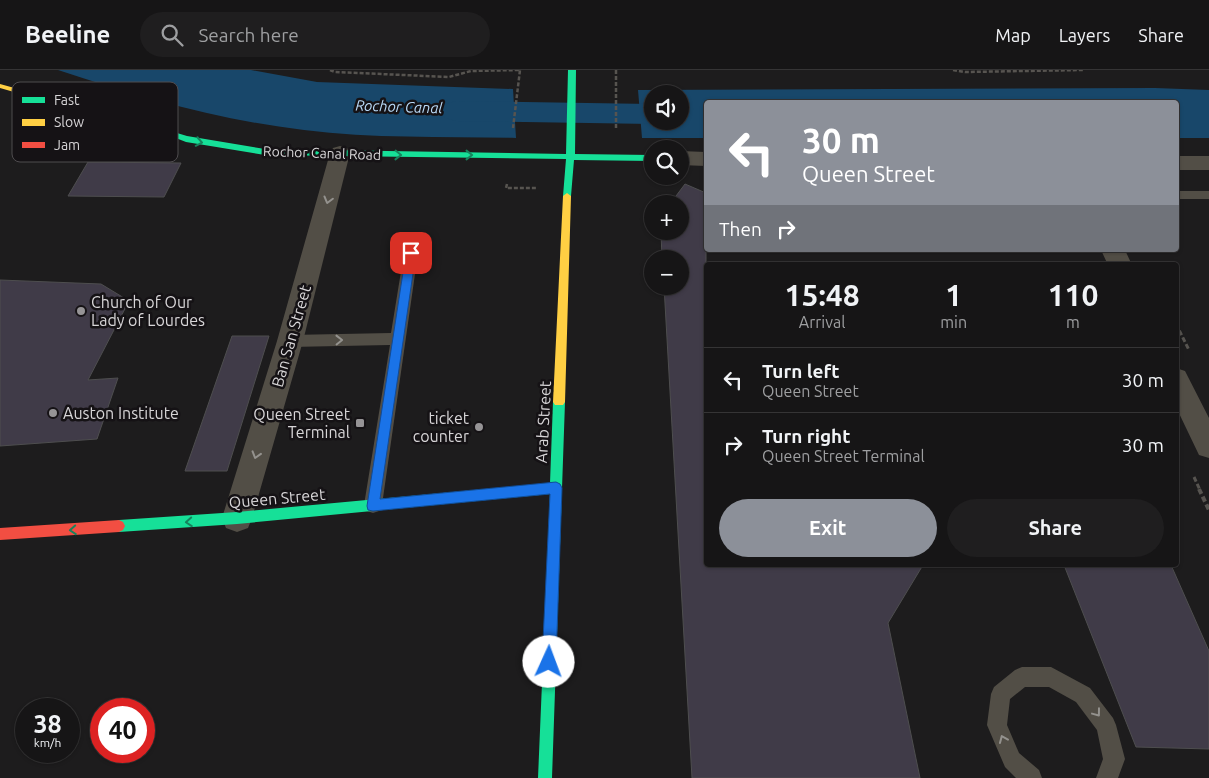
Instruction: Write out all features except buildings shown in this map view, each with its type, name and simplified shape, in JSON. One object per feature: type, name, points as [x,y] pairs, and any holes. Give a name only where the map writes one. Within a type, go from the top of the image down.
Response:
[{"type":"street","name":"Arab Street","points":[[545,778],[569,157],[572,134],[572,72]]},
{"type":"street","name":"Rochor Canal Road","points":[[178,137],[227,147],[265,152],[644,158]]},
{"type":"street","name":"Ban San Street","points":[[237,518],[290,342],[340,153]]},
{"type":"street","points":[[689,158],[704,159]]},
{"type":"street","points":[[1179,163],[1209,163]]},
{"type":"street","points":[[1179,385],[1209,446]]},
{"type":"street","name":"Queen Street","points":[[0,534],[237,518],[556,488]]},
{"type":"lane","points":[[1179,195],[1209,194]]},
{"type":"lane","points":[[373,506],[411,253]]},
{"type":"lane","points":[[290,342],[398,339]]},
{"type":"lane","points":[[1031,778],[1012,760],[997,725],[1002,694],[1022,677],[1051,677],[1083,695],[1106,725],[1114,759],[1107,778]]},
{"type":"path","points":[[330,70],[335,72],[449,77],[470,71],[520,70],[513,132]]},
{"type":"path","points":[[616,70],[616,132]]},
{"type":"path","points":[[953,70],[993,72],[1083,70]]},
{"type":"water","points":[[58,70],[251,70],[317,82],[513,89],[516,138],[357,135],[272,126],[210,114],[178,105],[178,82],[97,82]]},
{"type":"water","points":[[1155,88],[1209,90],[1209,138],[1179,138],[1179,100],[704,100],[704,138],[642,138],[638,90],[644,90],[644,130],[689,130],[689,90]]},
{"type":"waterway","name":"Rochor Canal","points":[[456,111],[644,114]]},
{"type":"traffic: fast","points":[[567,196],[572,134],[572,70]]},
{"type":"traffic: fast","points":[[178,136],[265,152],[644,158]]},
{"type":"traffic: fast","points":[[545,778],[559,402]]},
{"type":"traffic: fast","points":[[119,526],[237,518],[556,488]]},
{"type":"traffic: slow","points":[[0,86],[12,89]]},
{"type":"traffic: slow","points":[[559,402],[567,196]]},
{"type":"traffic: jam","points":[[0,534],[119,526]]},
{"type":"place","name":"Church of Our Lady of Lourdes","points":[[81,311]]},
{"type":"place","name":"Auston Institute","points":[[53,413]]},
{"type":"place","name":"Queen Street Terminal","points":[[360,423]]},
{"type":"place","name":"ticket counter","points":[[479,427]]},
{"type":"route","points":[[411,253],[373,506],[556,488],[549,662]]}]
